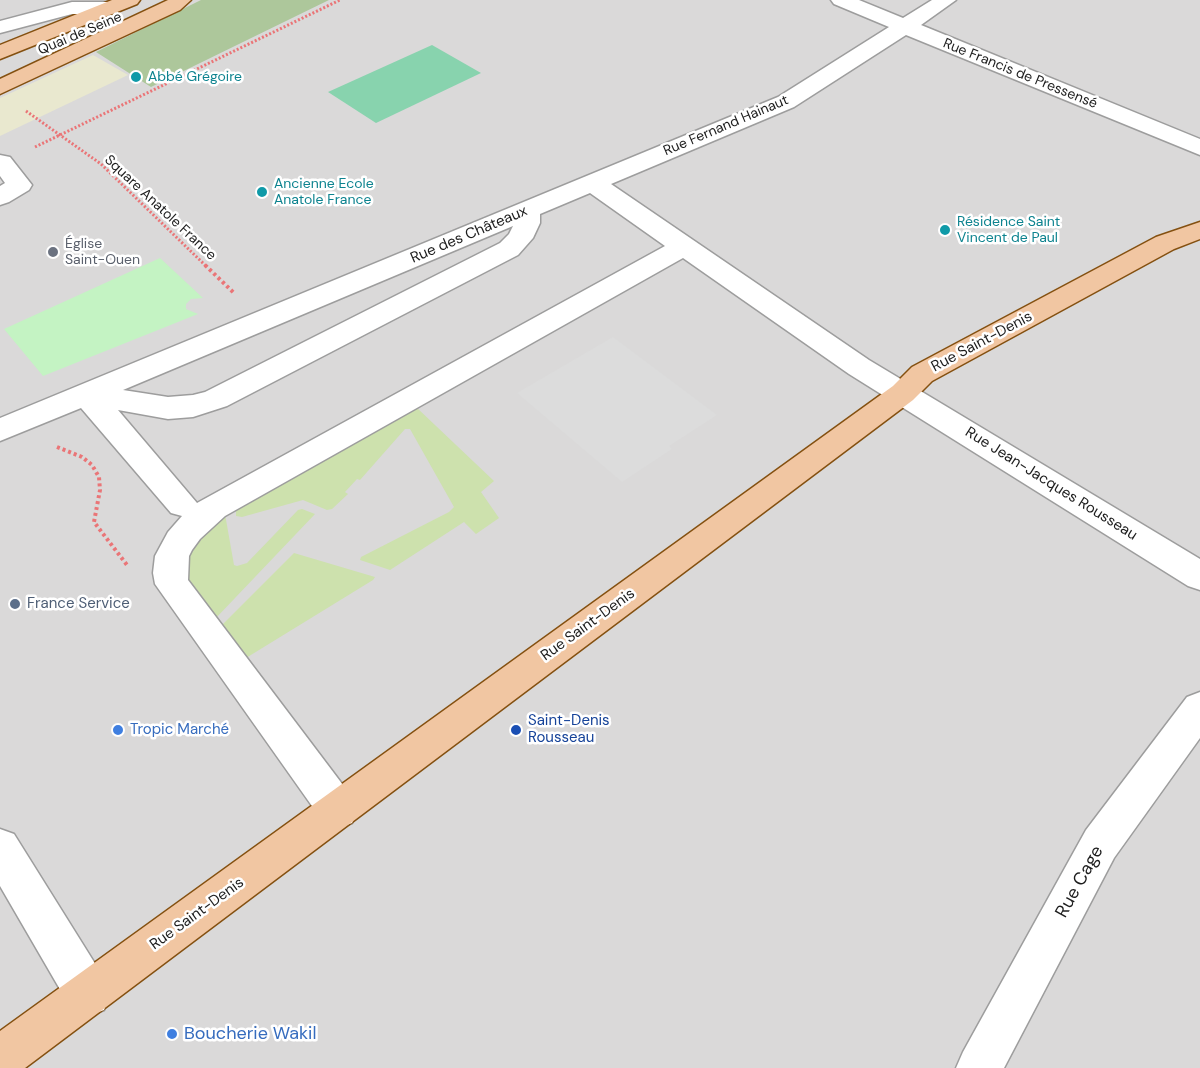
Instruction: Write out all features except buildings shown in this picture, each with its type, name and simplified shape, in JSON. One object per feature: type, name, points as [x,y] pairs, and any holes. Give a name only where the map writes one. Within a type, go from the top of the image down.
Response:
[{"type":"main road","points":[[0,53],[130,0]]},
{"type":"main road","name":"Quai de Seine","points":[[0,68],[160,0]]},
{"type":"main road","points":[[0,87],[173,6],[181,0]]},
{"type":"main road","name":"Rue Saint-Denis","points":[[0,1059],[903,393],[922,374],[1165,243],[1200,230]]},
{"type":"street","name":"Rue Francis de Pressensé","points":[[841,0],[1200,148]]},
{"type":"street","name":"Rue Fernand Hainaut","points":[[592,183],[786,102],[946,0]]},
{"type":"street","points":[[0,27],[72,8],[110,8]]},
{"type":"street","points":[[0,198],[20,185],[1,162]]},
{"type":"street","points":[[592,183],[859,367],[903,393]]},
{"type":"street","name":"Rue des Châteaux","points":[[0,430],[592,183]]},
{"type":"street","points":[[87,394],[168,408],[193,406],[216,399],[509,249],[520,238],[527,223],[526,211]]},
{"type":"street","points":[[338,810],[172,584],[170,573],[172,556],[180,541],[188,530],[214,507],[684,246]]},
{"type":"street","name":"Rue Jean-Jacques Rousseau","points":[[903,393],[1200,576]]},
{"type":"street","points":[[87,394],[182,504]]},
{"type":"street","name":"Rue Cage","points":[[979,1068],[1100,844],[1200,708]]},
{"type":"street","points":[[0,848],[88,994]]},
{"type":"path","points":[[60,136],[340,0]]},
{"type":"path","name":"Square Anatole France","points":[[37,118],[101,165],[148,208],[262,322]]},
{"type":"shaded area","points":[[0,0],[1200,0],[1200,1068],[0,1068]]},
{"type":"shaded area","points":[[613,337],[717,415],[669,446],[672,449],[622,482],[517,393]]},
{"type":"green space","points":[[201,0],[329,0],[151,87],[96,52]]},
{"type":"green space","points":[[432,45],[481,73],[376,123],[328,92]]},
{"type":"green space","points":[[93,55],[128,75],[0,136],[0,98]]},
{"type":"green space","points":[[160,258],[203,298],[191,299],[186,304],[186,309],[198,314],[43,376],[4,329]]},
{"type":"green space","points":[[416,407],[494,481],[481,492],[499,518],[476,534],[464,522],[390,570],[360,560],[361,557],[449,512],[454,507],[410,429],[405,429],[360,480],[357,479],[345,492],[348,494],[332,509],[327,510],[303,500],[242,517],[236,516],[236,507]]},
{"type":"green space","points":[[302,509],[315,514],[215,619],[191,587],[188,579],[187,562],[193,545],[225,514],[234,565],[247,563],[298,510]]},
{"type":"green space","points":[[294,553],[375,577],[246,658],[221,626]]},
{"type":"place","name":"Abbé Grégoire","points":[[136,77]]},
{"type":"place","name":"Ancienne Ecole Anatole France","points":[[262,192]]},
{"type":"place","name":"Résidence Saint Vincent de Paul","points":[[945,230]]},
{"type":"place","name":"Église Saint-Ouen","points":[[53,252]]},
{"type":"place","name":"France Service","points":[[15,604]]},
{"type":"place","name":"Tropic Marché","points":[[118,730]]},
{"type":"place","name":"Saint-Denis Rousseau","points":[[516,730]]},
{"type":"place","name":"Boucherie Wakil","points":[[172,1034]]}]
